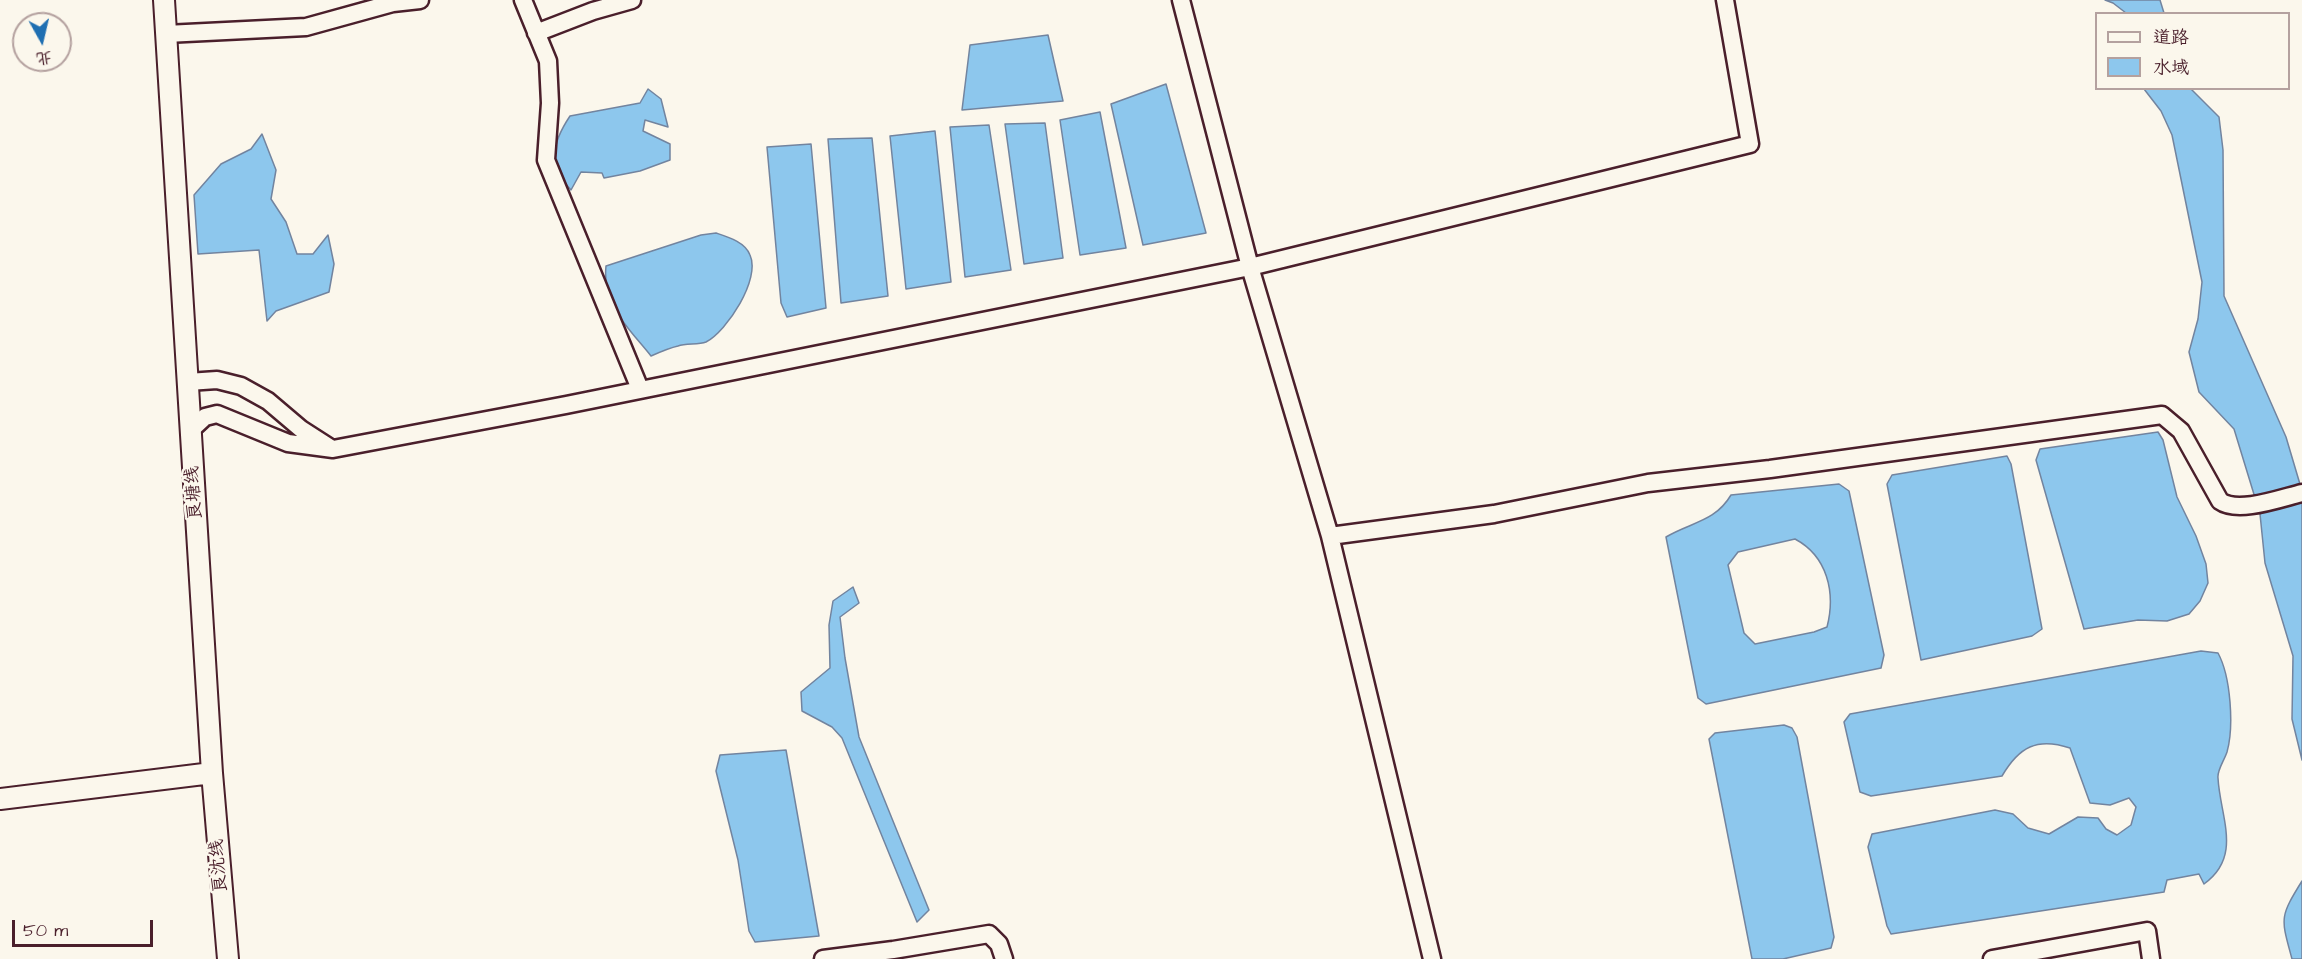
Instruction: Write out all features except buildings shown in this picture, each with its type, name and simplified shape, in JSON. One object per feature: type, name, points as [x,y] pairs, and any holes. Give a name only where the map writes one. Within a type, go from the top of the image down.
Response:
[{"type":"street","name":"良塘线","points":[[164,0],[212,773]]},
{"type":"street","points":[[166,34],[306,27],[393,3],[420,0]]},
{"type":"street","points":[[523,0],[548,61],[550,103],[546,160],[640,389]]},
{"type":"street","points":[[537,33],[593,10],[632,0]]},
{"type":"street","points":[[1181,0],[1250,267],[1330,536],[1432,959]]},
{"type":"street","points":[[191,430],[205,417],[217,414],[288,443],[333,449],[1250,267],[1750,144],[1725,0]]},
{"type":"street","points":[[188,382],[217,380],[241,386],[268,400],[302,429],[333,449]]},
{"type":"street","points":[[1330,536],[1494,514],[1648,483],[1770,469],[2162,415],[2181,431],[2220,501],[2227,506],[2244,506],[2302,493]]},
{"type":"street","points":[[0,799],[212,773]]},
{"type":"street","name":"良沈线","points":[[212,773],[228,959]]},
{"type":"street","points":[[1992,959],[2147,931],[2151,959]]},
{"type":"street","points":[[823,959],[893,951],[989,934],[999,944],[1005,959]]},
{"type":"water","points":[[2105,0],[2160,0],[2164,12],[2125,12]]},
{"type":"water","points":[[1048,35],[1063,101],[962,110],[970,45]]},
{"type":"water","points":[[1166,84],[1206,233],[1143,245],[1111,104]]},
{"type":"water","points":[[648,89],[661,99],[668,127],[645,120],[643,131],[670,144],[670,160],[640,171],[604,178],[602,173],[581,172],[571,190],[563,180],[555,162],[556,144],[570,116],[640,103]]},
{"type":"water","points":[[2145,90],[2192,90],[2219,117],[2223,150],[2224,296],[2286,437],[2302,491],[2302,760],[2292,719],[2293,656],[2265,563],[2260,514],[2234,429],[2199,392],[2189,352],[2198,319],[2202,282],[2172,135],[2161,111]]},
{"type":"water","points":[[1100,112],[1126,248],[1080,255],[1060,120]]},
{"type":"water","points":[[1045,123],[1063,258],[1024,264],[1005,124]]},
{"type":"water","points":[[989,125],[1011,270],[965,277],[950,127]]},
{"type":"water","points":[[935,131],[951,282],[906,289],[890,136]]},
{"type":"water","points":[[262,134],[276,170],[271,199],[286,222],[297,254],[313,254],[328,235],[334,264],[329,292],[276,311],[267,321],[259,250],[198,254],[194,195],[221,164],[251,149]]},
{"type":"water","points":[[872,138],[888,296],[841,303],[828,139]]},
{"type":"water","points":[[811,144],[826,308],[787,317],[781,303],[767,147]]},
{"type":"water","points":[[716,233],[740,243],[750,255],[751,277],[740,303],[723,327],[706,342],[681,345],[651,356],[618,315],[612,304],[608,293],[606,266],[701,235]]},
{"type":"water","points":[[2158,432],[2163,440],[2177,497],[2196,536],[2206,564],[2208,583],[2200,601],[2189,614],[2167,621],[2138,620],[2084,629],[2036,460],[2040,449]]},
{"type":"water","points":[[2007,456],[2011,464],[2042,629],[2032,636],[1921,660],[1887,484],[1892,475]]},
{"type":"water","points":[[1839,484],[1849,491],[1884,655],[1881,668],[1706,704],[1698,698],[1666,537],[1718,511],[1731,495]],"holes":[[[1795,539],[1806,546],[1822,565],[1826,576],[1830,601],[1827,627],[1814,632],[1755,644],[1744,633],[1728,565],[1738,552]]]},
{"type":"water","points":[[853,587],[859,603],[840,617],[859,737],[929,910],[917,922],[842,738],[832,727],[802,711],[801,692],[830,668],[829,625],[833,601]]},
{"type":"water","points":[[2201,651],[2218,653],[2226,675],[2231,716],[2227,752],[2218,775],[2225,821],[2226,848],[2223,861],[2216,873],[2204,884],[2199,874],[2167,880],[2164,892],[1891,934],[1887,926],[1868,847],[1872,834],[1995,810],[2013,814],[2028,828],[2049,834],[2078,817],[2098,818],[2106,829],[2117,835],[2131,825],[2136,807],[2129,798],[2110,805],[2090,803],[2070,748],[2048,744],[2038,744],[2022,751],[2002,776],[1871,796],[1860,792],[1844,722],[1850,714]]},
{"type":"water","points":[[1784,725],[1792,728],[1797,737],[1834,937],[1831,948],[1783,959],[1752,959],[1709,739],[1715,733]]},
{"type":"water","points":[[786,750],[819,936],[755,942],[749,931],[738,860],[716,771],[720,755]]},
{"type":"water","points":[[2302,881],[2302,959],[2292,959],[2284,918],[2289,903]]}]
